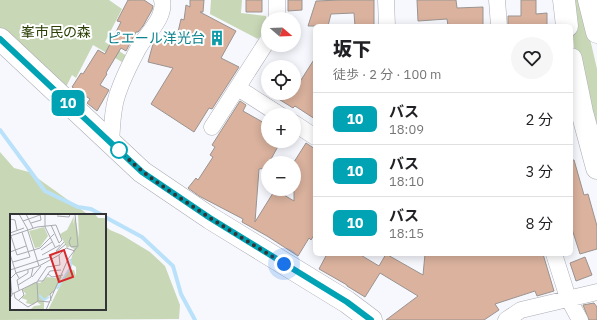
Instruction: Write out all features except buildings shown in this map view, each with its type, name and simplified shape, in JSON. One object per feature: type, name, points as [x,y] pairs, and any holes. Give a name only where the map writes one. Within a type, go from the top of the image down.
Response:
[{"type":"street","points":[[111,142],[114,107],[125,76],[139,47],[159,19],[163,3],[162,0]]},
{"type":"street","points":[[277,0],[277,12]]},
{"type":"street","points":[[386,0],[387,24]]},
{"type":"street","points":[[498,0],[499,24]]},
{"type":"street","points":[[564,0],[567,24]]},
{"type":"street","points":[[589,0],[597,32]]},
{"type":"street","points":[[0,39],[142,172],[176,187],[210,218],[347,302],[371,320]]},
{"type":"street","points":[[212,127],[261,51]]},
{"type":"street","points":[[573,68],[582,112],[597,168]]},
{"type":"street","points":[[238,88],[269,108]]},
{"type":"street","points":[[301,128],[313,136]]},
{"type":"street","points":[[555,256],[568,298],[580,320]]},
{"type":"street","points":[[506,320],[521,310],[597,292]]},
{"type":"green space","name":"峯市民の森","points":[[0,0],[109,0],[122,9],[105,42],[130,58],[127,65],[93,45],[76,78],[72,75],[65,89],[0,29]]},
{"type":"green space","points":[[211,0],[242,0],[241,13],[261,15],[261,34],[258,39],[210,14]]},
{"type":"green space","points":[[569,0],[581,0],[597,69],[597,139],[575,56],[573,24],[572,24]]},
{"type":"green space","points":[[0,152],[14,168],[29,172],[88,214],[10,214],[10,310],[106,310],[106,227],[150,252],[165,266],[180,305],[179,319],[0,320]]},
{"type":"waterway","points":[[0,130],[45,191],[78,207],[91,209],[100,214]]},
{"type":"waterway","points":[[106,218],[142,237],[173,266],[181,294],[195,320]]},
{"type":"bus line","name":"10","points":[[0,39],[142,172],[210,218],[347,302],[371,320]]},
{"type":"place","name":"ピエール洋光台","points":[[217,38]]},
{"type":"route","points":[[119,150],[142,172],[172,193],[284,264]]}]
